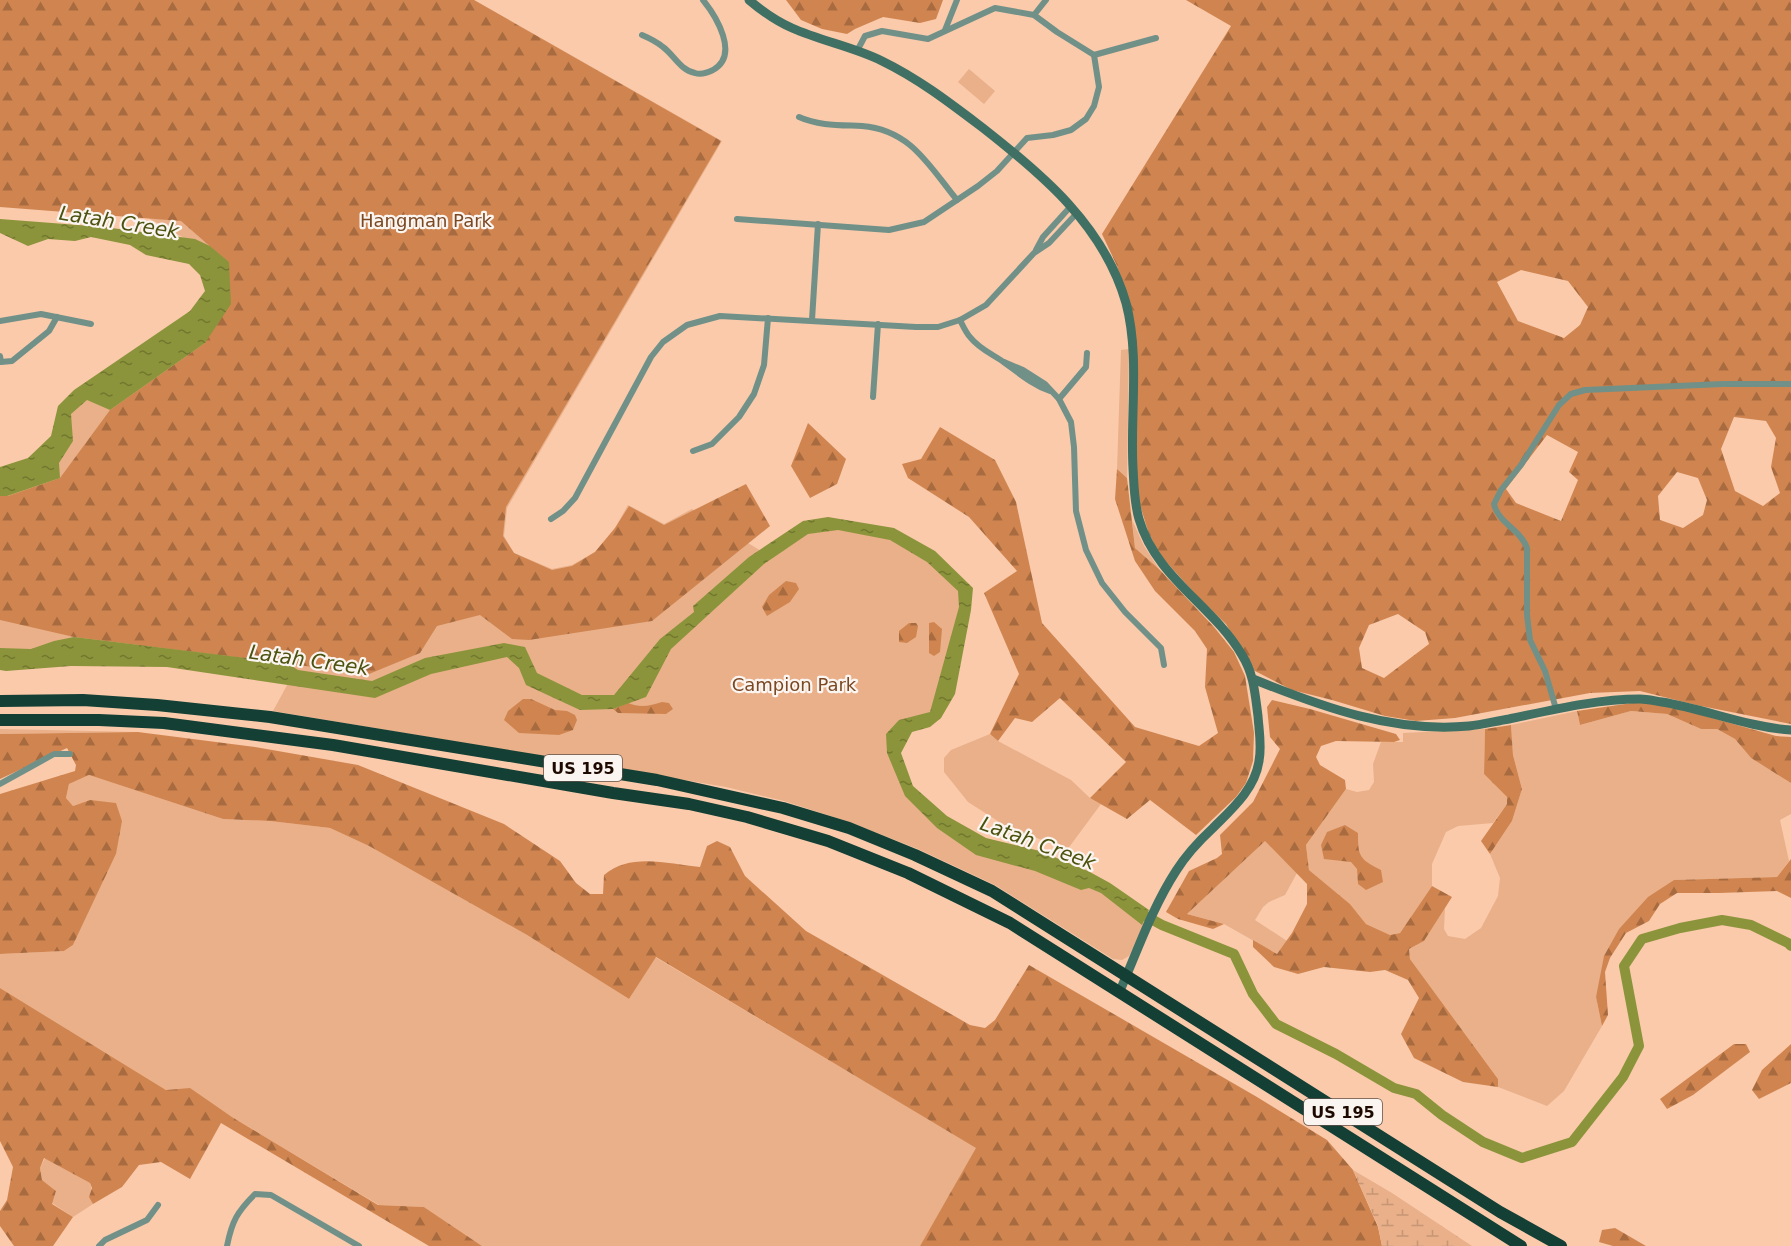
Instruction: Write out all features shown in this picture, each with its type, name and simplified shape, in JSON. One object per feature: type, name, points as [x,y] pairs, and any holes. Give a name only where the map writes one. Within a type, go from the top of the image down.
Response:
[{"type":"highway","name":"US 195","points":[[0,701],[83,700],[270,717],[657,780],[783,808],[871,837],[992,891],[1500,1212],[1561,1246]]},
{"type":"highway","name":"US 195","points":[[0,720],[99,720],[164,723],[333,745],[689,804],[747,817],[828,841],[908,873],[1010,923],[1521,1246]]},
{"type":"main road","points":[[749,0],[773,18],[790,27],[880,59],[925,85],[1044,178],[1074,209],[1097,240],[1118,280],[1126,305],[1132,346],[1132,446],[1138,516],[1162,565],[1210,615],[1244,657],[1253,679],[1260,739],[1260,760],[1251,784],[1241,799],[1185,858],[1174,874],[1141,940],[1119,993]]},
{"type":"main road","points":[[1253,679],[1319,704],[1398,725],[1434,728],[1470,726],[1600,702],[1641,699],[1678,705],[1774,729],[1791,730]]},
{"type":"street","points":[[642,35],[662,46],[687,70],[696,74],[707,73],[717,68],[723,59],[724,38],[719,24],[703,0]]},
{"type":"street","points":[[945,30],[957,0]]},
{"type":"street","points":[[1034,15],[1046,0]]},
{"type":"street","points":[[857,51],[866,36],[882,31],[928,39],[995,8],[1034,15],[1094,55],[1156,38]]},
{"type":"street","points":[[737,219],[889,230],[924,222],[997,171],[1028,138],[1071,130],[1086,119],[1094,106],[1099,87],[1094,55]]},
{"type":"street","points":[[799,117],[811,123],[869,127],[894,134],[920,153],[957,200]]},
{"type":"street","points":[[551,519],[563,511],[574,498],[651,357],[663,342],[687,325],[720,316],[916,327],[938,327],[960,321],[986,305],[1034,253],[1043,237],[1074,209]]},
{"type":"street","points":[[812,320],[818,224]]},
{"type":"street","points":[[0,321],[41,314],[91,324]]},
{"type":"street","points":[[0,356],[1,362],[12,361],[49,331],[57,316]]},
{"type":"street","points":[[693,451],[712,444],[739,417],[753,394],[764,365],[768,318]]},
{"type":"street","points":[[960,321],[970,338],[985,351],[1041,388],[1051,391],[1059,399],[1071,422],[1076,512],[1086,550],[1102,583],[1125,612],[1161,648],[1164,665]]},
{"type":"street","points":[[873,397],[878,324]]},
{"type":"street","points":[[1059,399],[1086,367],[1087,352]]},
{"type":"street","points":[[1556,709],[1545,671],[1530,640],[1527,615],[1527,548],[1523,538],[1497,513],[1494,504],[1501,490],[1521,465],[1559,405],[1571,394],[1586,390],[1723,384],[1791,384]]},
{"type":"street","points":[[0,784],[54,754],[70,754]]},
{"type":"street","points":[[226,1246],[239,1209],[255,1194],[271,1195],[359,1246]]},
{"type":"street","points":[[99,1246],[105,1240],[147,1220],[158,1205]]},
{"type":"green space","name":"Hangman Park","points":[[0,0],[474,0],[722,141],[507,508],[504,536],[514,553],[552,569],[572,565],[595,552],[615,528],[628,505],[664,524],[692,509],[766,554],[803,528],[834,523],[892,534],[964,588],[935,715],[896,737],[909,789],[942,822],[1104,886],[1149,914],[1129,956],[1122,960],[1113,959],[995,885],[918,849],[852,823],[784,801],[726,787],[273,711],[292,676],[166,657],[0,657],[0,483],[37,472],[64,411],[218,299],[184,238],[0,135]]},
{"type":"green space","name":"Hangman Park","points":[[0,0],[474,0],[721,141],[506,507],[503,536],[514,553],[552,570],[572,566],[595,552],[615,528],[629,506],[664,525],[746,484],[770,526],[652,621],[529,640],[512,639],[480,615],[437,626],[420,653],[369,674],[74,637],[0,620],[0,496],[8,496],[60,478],[110,410],[205,343],[228,262],[181,221],[0,207]]},
{"type":"green space","points":[[786,0],[943,0],[936,19],[920,23],[883,17],[847,34],[822,29],[801,20]]},
{"type":"green space","points":[[1186,0],[1791,0],[1791,724],[1640,691],[1590,693],[1455,718],[1416,721],[1385,716],[1292,690],[1253,670],[1226,624],[1159,554],[1148,531],[1140,505],[1135,468],[1135,328],[1117,266],[1102,234],[1231,26]],"holes":[[[1521,270],[1568,281],[1588,307],[1580,325],[1564,338],[1518,321],[1497,282]],[[1734,417],[1766,421],[1776,438],[1771,467],[1780,493],[1763,506],[1735,491],[1721,449]],[[1547,435],[1578,452],[1569,472],[1578,480],[1561,521],[1516,503],[1506,489]],[[1677,472],[1698,478],[1707,500],[1703,515],[1683,528],[1660,520],[1658,496]],[[1398,614],[1425,632],[1429,644],[1384,678],[1362,668],[1359,648],[1369,625]]]},
{"type":"green space","points":[[969,69],[995,91],[984,104],[958,82]]},
{"type":"green space","points":[[1129,349],[1127,478],[1117,469],[1121,350]]},
{"type":"green space","points":[[808,423],[846,459],[837,484],[810,498],[791,466]]},
{"type":"green space","points":[[940,427],[995,460],[1016,502],[1042,623],[1135,727],[1199,746],[1218,733],[1205,687],[1207,649],[1195,631],[1155,591],[1135,561],[1115,499],[1117,469],[1127,478],[1135,548],[1159,569],[1214,627],[1234,652],[1245,676],[1254,733],[1253,761],[1246,783],[1236,797],[1196,835],[1150,800],[1127,819],[1090,798],[1126,762],[1060,698],[1032,722],[1015,718],[998,741],[990,734],[1019,674],[984,593],[1017,571],[969,517],[908,478],[902,464],[921,459]]},
{"type":"green space","points":[[1132,520],[1144,546],[1159,569],[1135,548]]},
{"type":"green space","points":[[786,581],[796,583],[799,589],[790,602],[767,616],[762,607],[769,595]]},
{"type":"green space","points":[[934,622],[942,629],[940,652],[934,656],[929,653],[929,623]]},
{"type":"green space","points":[[909,623],[916,623],[918,626],[916,637],[907,643],[899,642],[899,631]]},
{"type":"green space","points":[[523,699],[531,699],[555,710],[567,711],[575,715],[577,720],[573,730],[559,735],[519,733],[504,720],[508,711]]},
{"type":"green space","points":[[1272,700],[1396,734],[1400,740],[1394,742],[1336,741],[1321,746],[1316,757],[1320,765],[1345,780],[1346,789],[1306,845],[1309,870],[1350,904],[1366,924],[1390,935],[1400,933],[1432,886],[1452,897],[1424,941],[1409,949],[1410,959],[1498,1079],[1498,1087],[1463,1082],[1414,1058],[1401,1034],[1419,998],[1408,980],[1385,970],[1370,972],[1324,967],[1298,974],[1274,967],[1253,947],[1253,940],[1277,954],[1292,933],[1307,904],[1307,884],[1265,841],[1187,914],[1224,924],[1213,929],[1178,919],[1166,912],[1189,871],[1222,854],[1220,835],[1253,802],[1280,749],[1270,737],[1267,707]]},
{"type":"green space","points":[[662,702],[669,703],[673,709],[666,714],[618,713],[613,709],[628,703],[645,706]]},
{"type":"green space","points":[[1639,702],[1677,708],[1776,736],[1791,737],[1791,783],[1751,758],[1735,739],[1717,729],[1701,729],[1667,714],[1631,711],[1580,725],[1577,711]]},
{"type":"green space","points":[[1577,711],[1580,725],[1631,711],[1667,714],[1701,729],[1717,729],[1735,739],[1751,758],[1791,783],[1791,814],[1780,820],[1789,861],[1777,877],[1674,880],[1619,929],[1596,997],[1602,1026],[1564,1091],[1547,1106],[1498,1087],[1498,1079],[1410,959],[1409,949],[1424,941],[1445,908],[1444,929],[1448,936],[1465,939],[1481,928],[1498,896],[1500,878],[1490,854],[1512,821],[1522,789],[1513,755],[1511,725]]},
{"type":"green space","points":[[1511,725],[1513,755],[1522,789],[1512,821],[1490,854],[1481,841],[1507,804],[1507,797],[1484,774],[1485,729]]},
{"type":"green space","points":[[0,729],[137,732],[0,734]]},
{"type":"green space","points":[[1485,729],[1484,774],[1507,797],[1507,804],[1493,823],[1458,826],[1446,832],[1432,864],[1432,886],[1400,933],[1390,935],[1366,924],[1350,904],[1309,870],[1306,845],[1346,789],[1357,792],[1369,790],[1374,782],[1373,764],[1381,742],[1403,742],[1403,733]]},
{"type":"green space","points":[[138,732],[255,747],[358,765],[504,824],[560,861],[576,883],[590,894],[603,894],[604,875],[626,864],[650,861],[700,867],[707,846],[717,841],[730,847],[745,876],[806,931],[970,1025],[985,1028],[995,1020],[1029,965],[1327,1140],[1353,1170],[1378,1227],[1382,1246],[920,1246],[976,1148],[656,957],[629,999],[527,935],[369,846],[330,828],[270,821],[223,819],[89,775],[69,784],[66,798],[73,806],[90,800],[116,803],[122,821],[116,854],[73,945],[64,951],[0,954],[0,794],[75,771],[76,765],[67,748],[0,779],[0,734]]},
{"type":"green space","points":[[990,734],[998,741],[1071,780],[1090,798],[1101,804],[1067,850],[1004,825],[968,802],[944,772],[944,758],[951,750]]},
{"type":"green space","points":[[89,775],[223,819],[270,821],[330,828],[369,846],[527,935],[629,999],[655,957],[977,1148],[920,1246],[482,1246],[424,1207],[379,1205],[232,1117],[190,1089],[166,1090],[0,988],[0,954],[64,951],[73,945],[116,854],[90,800],[73,806],[66,798],[69,784]]},
{"type":"green space","points":[[1345,825],[1358,833],[1358,847],[1361,856],[1381,870],[1383,882],[1366,890],[1358,884],[1357,869],[1351,862],[1324,859],[1321,845],[1327,832]]},
{"type":"green space","points":[[1265,840],[1297,873],[1285,895],[1263,907],[1255,920],[1287,941],[1277,954],[1224,924],[1187,914]]},
{"type":"green space","points":[[1791,859],[1791,898],[1777,891],[1677,893],[1660,904],[1649,921],[1626,933],[1610,958],[1605,972],[1608,1015],[1602,1026],[1596,997],[1604,956],[1619,929],[1648,897],[1674,880],[1777,877]]},
{"type":"green space","points":[[0,988],[166,1090],[190,1088],[232,1117],[378,1205],[424,1207],[482,1246],[429,1246],[221,1123],[190,1179],[161,1162],[139,1165],[122,1187],[93,1204],[89,1197],[92,1188],[90,1183],[44,1158],[40,1168],[42,1180],[56,1191],[52,1204],[73,1217],[53,1246],[14,1246],[0,1226],[0,1211],[7,1200],[13,1167],[0,1141]]},
{"type":"green space","points":[[1734,1044],[1746,1044],[1750,1052],[1693,1095],[1667,1109],[1660,1099]]},
{"type":"green space","points":[[1791,1044],[1791,1083],[1759,1099],[1752,1090],[1762,1070]]},
{"type":"green space","points":[[45,1158],[90,1183],[93,1204],[73,1217],[52,1203],[56,1191],[42,1180],[40,1168]]},
{"type":"green space","points":[[1353,1170],[1472,1246],[1382,1246],[1378,1226]]},
{"type":"green space","points":[[1615,1228],[1646,1246],[1613,1246],[1599,1242],[1602,1230]]},
{"type":"water","points":[[0,219],[104,227],[195,239],[210,246],[229,262],[231,304],[205,343],[110,410],[87,400],[71,414],[73,441],[59,463],[60,478],[7,496],[0,496],[0,467],[28,458],[51,436],[58,406],[74,390],[190,311],[205,291],[200,275],[189,264],[146,255],[130,245],[91,237],[75,241],[48,239],[28,246],[0,233]]},
{"type":"water","points":[[828,517],[894,528],[935,551],[973,588],[955,694],[941,718],[930,727],[912,732],[901,753],[913,786],[947,816],[986,838],[1040,851],[1110,883],[1149,910],[1142,925],[1101,893],[1089,888],[1081,890],[1035,871],[976,855],[937,828],[905,796],[887,753],[886,734],[899,720],[930,712],[959,607],[958,591],[927,562],[890,540],[838,530],[808,534],[764,564],[671,649],[646,697],[613,709],[580,710],[526,685],[519,668],[507,657],[431,674],[375,698],[167,667],[71,666],[0,670],[0,648],[31,649],[74,637],[287,663],[298,670],[372,681],[425,658],[504,643],[525,647],[537,673],[582,695],[614,695],[660,639],[694,612],[693,606],[749,557],[803,521]]},
{"type":"waterway","name":"Latah Creek","points":[[1142,914],[1162,925],[1234,954],[1253,994],[1276,1024],[1336,1054],[1394,1088],[1416,1094],[1442,1115],[1483,1142],[1522,1158],[1572,1142],[1623,1077],[1639,1046],[1624,966],[1642,939],[1680,928],[1722,920],[1751,925],[1791,946]]},
{"type":"park label","name":"Campion Park","points":[[794,684]]}]
